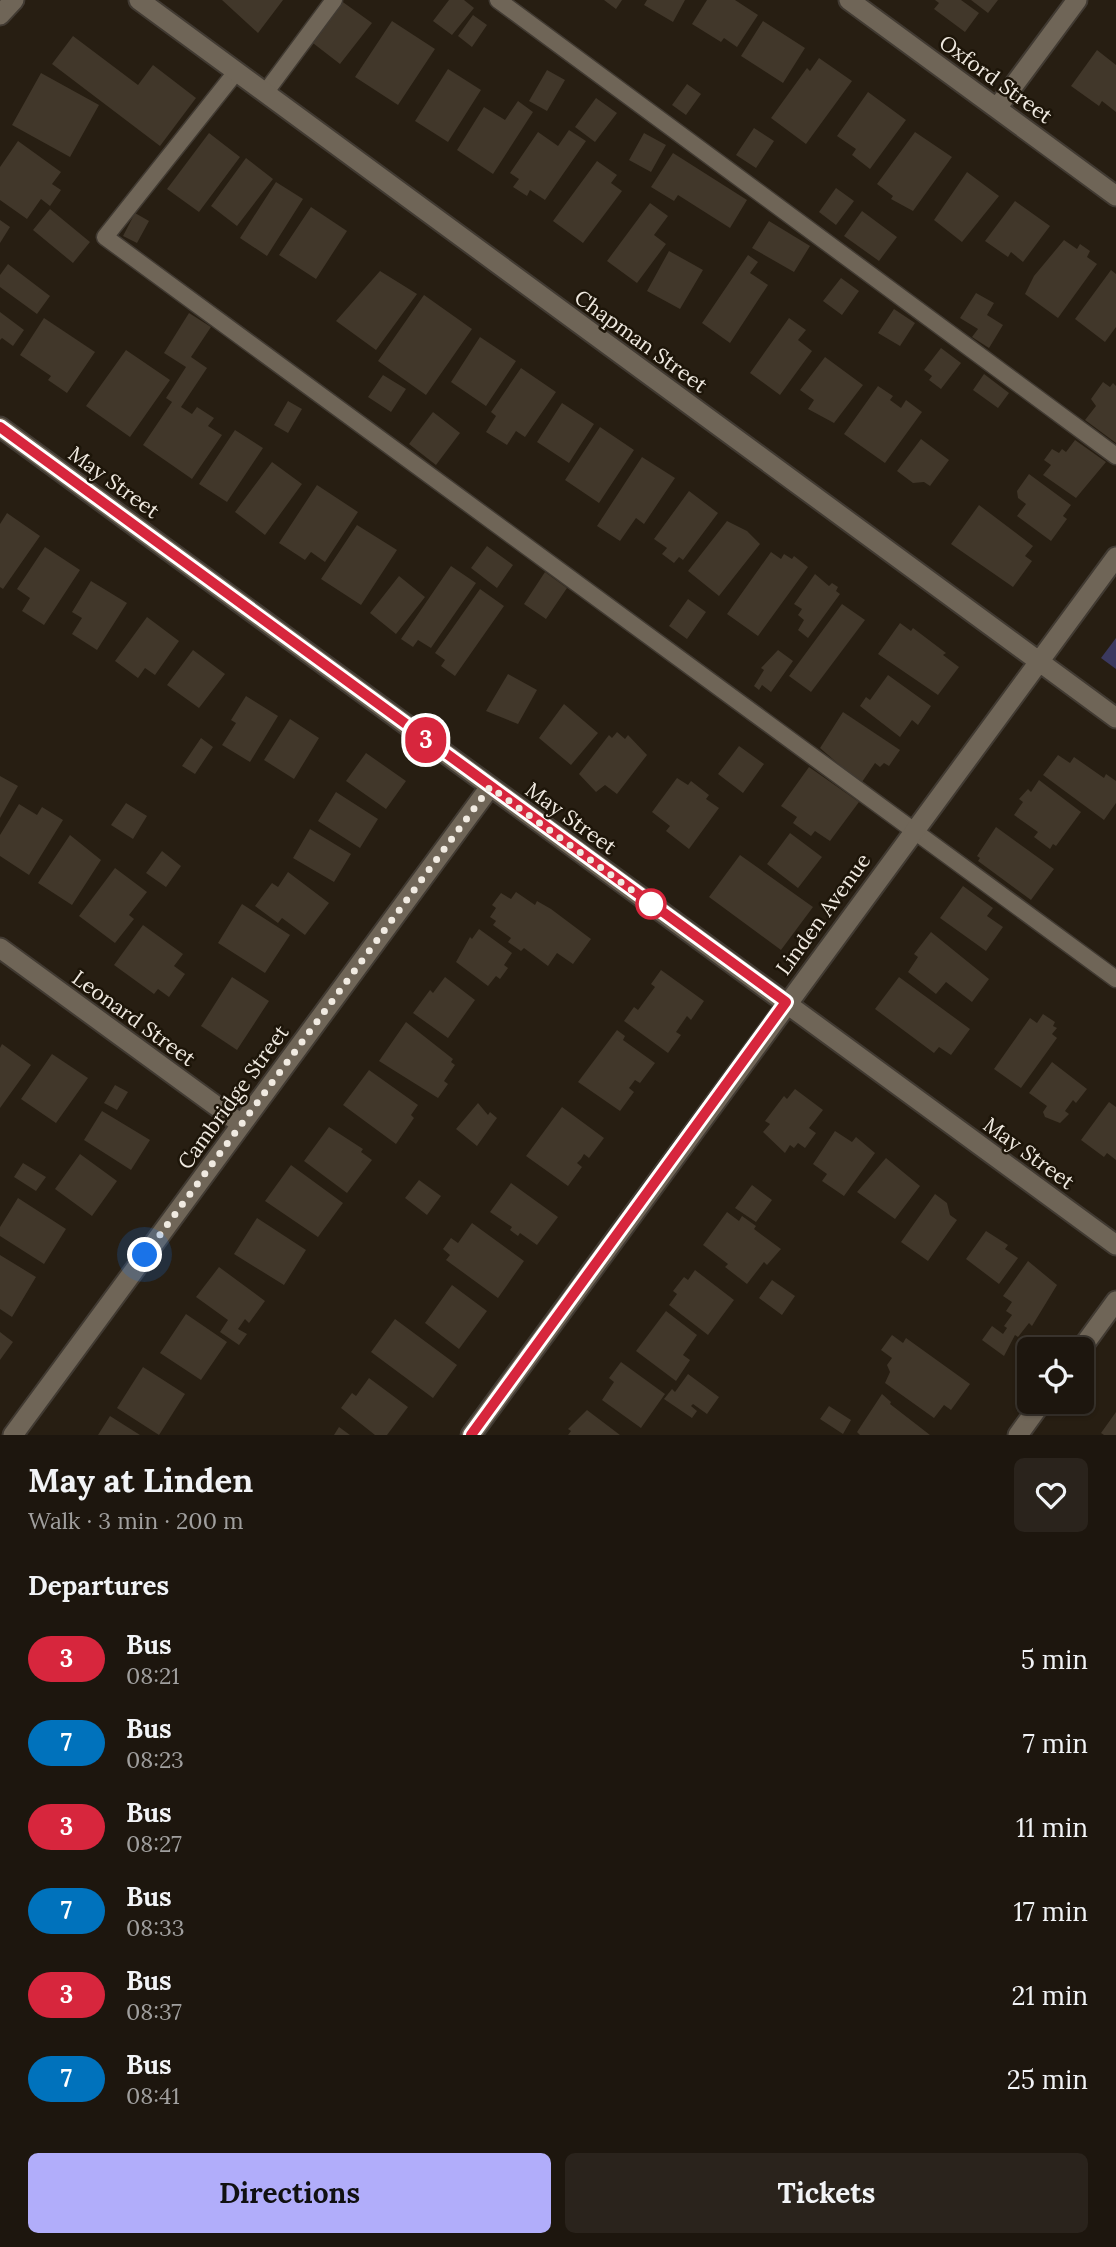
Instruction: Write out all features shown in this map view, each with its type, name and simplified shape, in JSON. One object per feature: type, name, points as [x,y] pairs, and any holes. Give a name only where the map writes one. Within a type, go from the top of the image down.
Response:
[{"type":"street","points":[[0,15],[14,0]]},
{"type":"street","name":"Chapman Street","points":[[139,0],[1116,718]]},
{"type":"street","name":"Oxford Street","points":[[849,0],[1116,196]]},
{"type":"street","points":[[997,108],[1077,0]]},
{"type":"street","name":"May Street","points":[[0,427],[1116,1245]]},
{"type":"street","name":"Linden Avenue","points":[[471,1435],[786,1002],[1116,557]]},
{"type":"street","name":"Cambridge Street","points":[[13,1435],[490,787]]},
{"type":"street","name":"Leonard Street","points":[[0,948],[241,1124]]},
{"type":"street","points":[[1090,1337],[1116,1301]]},
{"type":"street","points":[[1018,1435],[1033,1414]]},
{"type":"lane","points":[[265,93],[334,0]]},
{"type":"lane","points":[[498,0],[1116,456]]},
{"type":"lane","points":[[236,72],[105,237],[1116,979]]},
{"type":"shaded area","points":[[1116,638],[1116,669],[1101,658]]},
{"type":"building","points":[[222,0],[283,0],[258,33]]},
{"type":"building","points":[[340,0],[372,23],[340,64],[309,40]]},
{"type":"building","points":[[449,0],[464,0],[474,8],[452,35],[433,21]]},
{"type":"building","points":[[604,0],[622,0],[616,9]]},
{"type":"building","points":[[647,0],[685,0],[673,22],[644,5]]},
{"type":"building","points":[[707,0],[735,0],[758,15],[737,47],[724,38],[721,42],[692,24]]},
{"type":"building","points":[[935,0],[961,0],[979,13],[965,32],[934,9],[939,3]]},
{"type":"building","points":[[971,0],[998,0],[988,13]]},
{"type":"building","points":[[473,15],[487,25],[472,47],[458,36]]},
{"type":"building","points":[[392,21],[435,49],[398,105],[355,77]]},
{"type":"building","points":[[763,21],[805,48],[783,83],[741,56]]},
{"type":"building","points":[[73,36],[138,85],[153,65],[196,98],[160,146],[52,64]]},
{"type":"building","points":[[1097,50],[1116,65],[1116,112],[1102,101],[1099,106],[1071,86]]},
{"type":"building","points":[[819,58],[852,81],[806,144],[771,118],[807,68],[810,71]]},
{"type":"building","points":[[448,69],[481,90],[448,142],[415,121]]},
{"type":"building","points":[[547,70],[565,80],[547,111],[529,101]]},
{"type":"building","points":[[41,73],[99,105],[70,157],[12,125]]},
{"type":"building","points":[[687,84],[701,94],[686,115],[672,105]]},
{"type":"building","points":[[868,92],[906,120],[870,169],[852,155],[856,149],[837,136]]},
{"type":"building","points":[[596,98],[617,113],[595,142],[575,127]]},
{"type":"building","points":[[518,101],[533,112],[493,174],[457,150],[484,107],[505,120]]},
{"type":"building","points":[[754,128],[774,141],[756,168],[736,155]]},
{"type":"building","points":[[569,130],[586,141],[545,200],[530,190],[527,196],[513,187],[519,179],[510,173],[538,132],[558,146]]},
{"type":"building","points":[[915,132],[952,157],[913,211],[891,199],[893,196],[877,184]]},
{"type":"building","points":[[209,133],[240,157],[199,212],[167,189]]},
{"type":"building","points":[[644,133],[666,145],[651,172],[629,160]]},
{"type":"building","points":[[18,141],[61,172],[52,184],[61,190],[50,206],[41,199],[27,219],[0,200],[0,167]]},
{"type":"building","points":[[673,153],[747,200],[730,228],[678,195],[674,201],[651,187]]},
{"type":"building","points":[[246,158],[273,179],[237,226],[211,206]]},
{"type":"building","points":[[597,161],[617,175],[611,183],[622,191],[583,243],[553,221]]},
{"type":"building","points":[[967,172],[999,196],[962,242],[934,220]]},
{"type":"building","points":[[276,182],[303,199],[267,256],[240,238]]},
{"type":"building","points":[[836,188],[854,201],[836,225],[819,212]]},
{"type":"building","points":[[1015,201],[1050,226],[1023,262],[1011,252],[1008,257],[985,241]]},
{"type":"building","points":[[650,203],[668,216],[654,235],[666,244],[637,283],[607,261]]},
{"type":"building","points":[[311,207],[347,231],[316,279],[279,255]]},
{"type":"building","points":[[50,209],[90,242],[73,263],[33,230]]},
{"type":"building","points":[[862,211],[897,237],[879,261],[844,236]]},
{"type":"building","points":[[135,213],[149,221],[137,243],[123,236]]},
{"type":"building","points":[[0,220],[10,227],[0,243]]},
{"type":"building","points":[[769,221],[810,246],[794,272],[752,248]]},
{"type":"building","points":[[1064,240],[1077,249],[1080,244],[1090,251],[1087,257],[1097,264],[1058,318],[1025,294],[1034,276]]},
{"type":"building","points":[[669,251],[703,270],[680,309],[647,291]]},
{"type":"building","points":[[748,255],[758,262],[750,273],[768,285],[730,343],[702,323]]},
{"type":"building","points":[[8,264],[50,296],[37,314],[0,287],[0,275]]},
{"type":"building","points":[[1111,270],[1116,274],[1116,327],[1105,342],[1075,319]]},
{"type":"building","points":[[380,271],[417,294],[376,350],[336,321]]},
{"type":"building","points":[[841,278],[859,291],[842,315],[823,301]]},
{"type":"building","points":[[976,293],[994,303],[987,315],[1003,325],[989,348],[972,337],[978,329],[960,318]]},
{"type":"building","points":[[424,295],[472,329],[426,395],[378,361]]},
{"type":"building","points":[[894,309],[915,323],[900,346],[878,333]]},
{"type":"building","points":[[0,312],[24,330],[13,346],[2,338],[0,340]]},
{"type":"building","points":[[189,313],[211,327],[191,357],[207,368],[181,407],[192,414],[197,407],[214,418],[208,426],[222,435],[192,479],[143,445],[172,402],[166,398],[186,367],[164,353]]},
{"type":"building","points":[[44,318],[95,352],[67,393],[48,380],[51,376],[20,355]]},
{"type":"building","points":[[789,318],[806,330],[798,340],[812,351],[780,395],[750,373]]},
{"type":"building","points":[[480,337],[516,361],[486,406],[451,382]]},
{"type":"building","points":[[941,348],[961,363],[941,389],[929,380],[932,376],[924,370]]},
{"type":"building","points":[[126,350],[170,380],[130,437],[86,406]]},
{"type":"building","points":[[825,357],[863,385],[834,423],[808,409],[814,400],[800,390]]},
{"type":"building","points":[[521,368],[556,392],[525,437],[516,431],[507,445],[486,432],[496,416],[491,412]]},
{"type":"building","points":[[984,374],[1009,393],[998,408],[973,390]]},
{"type":"building","points":[[383,375],[406,389],[391,412],[368,397]]},
{"type":"building","points":[[1103,382],[1110,387],[1113,383],[1116,386],[1116,443],[1085,420],[1096,406],[1091,399]]},
{"type":"building","points":[[878,386],[893,396],[890,400],[901,408],[906,400],[922,412],[885,463],[844,434]]},
{"type":"building","points":[[288,401],[302,409],[288,433],[274,425]]},
{"type":"building","points":[[562,403],[594,424],[569,463],[537,442]]},
{"type":"building","points":[[433,412],[460,433],[436,465],[409,444]]},
{"type":"building","points":[[600,427],[634,450],[599,503],[565,480]]},
{"type":"building","points":[[235,430],[263,448],[227,502],[199,484]]},
{"type":"building","points":[[921,439],[949,460],[930,486],[924,482],[913,483],[897,471]]},
{"type":"building","points":[[1075,440],[1106,462],[1076,498],[1043,475],[1051,465],[1044,460],[1052,449],[1059,453],[1062,449],[1066,452]]},
{"type":"building","points":[[642,457],[675,478],[644,524],[636,518],[620,541],[597,526]]},
{"type":"building","points":[[272,462],[302,484],[265,535],[235,512]]},
{"type":"building","points":[[1029,474],[1071,505],[1063,516],[1067,519],[1051,541],[1017,516],[1026,504],[1018,498],[1017,491]]},
{"type":"building","points":[[317,485],[358,512],[325,562],[311,552],[305,560],[279,543]]},
{"type":"building","points":[[689,491],[718,513],[683,560],[679,557],[674,563],[662,554],[667,548],[654,539]]},
{"type":"building","points":[[979,505],[1033,546],[1025,556],[1032,561],[1013,587],[951,544]]},
{"type":"building","points":[[7,513],[40,536],[3,589],[0,587],[0,524]]},
{"type":"building","points":[[727,521],[747,531],[760,544],[719,596],[688,571]]},
{"type":"building","points":[[357,525],[397,550],[361,605],[321,579]]},
{"type":"building","points":[[487,546],[513,565],[497,588],[471,568]]},
{"type":"building","points":[[45,547],[80,570],[44,625],[22,611],[30,598],[17,589]]},
{"type":"building","points":[[771,552],[781,559],[784,554],[792,559],[794,556],[808,567],[758,636],[727,614]]},
{"type":"building","points":[[451,566],[476,583],[431,648],[418,640],[413,647],[401,639]]},
{"type":"building","points":[[545,572],[567,588],[546,619],[524,604]]},
{"type":"building","points":[[815,574],[829,586],[832,583],[838,587],[836,591],[840,594],[808,638],[798,630],[804,620],[798,615],[802,609],[794,604]]},
{"type":"building","points":[[399,576],[425,597],[396,634],[370,613]]},
{"type":"building","points":[[91,581],[127,603],[97,650],[72,634],[82,618],[72,612]]},
{"type":"building","points":[[480,589],[504,606],[455,676],[441,666],[445,660],[435,653]]},
{"type":"building","points":[[688,599],[706,612],[687,639],[669,626]]},
{"type":"building","points":[[842,604],[865,620],[811,692],[789,676]]},
{"type":"building","points":[[147,617],[179,641],[155,675],[145,668],[138,678],[115,661]]},
{"type":"building","points":[[900,623],[911,631],[913,628],[946,653],[943,655],[959,667],[938,695],[878,654]]},
{"type":"building","points":[[193,650],[225,674],[199,708],[167,685]]},
{"type":"building","points":[[778,650],[793,661],[771,692],[762,685],[759,690],[754,686],[764,670],[761,668]]},
{"type":"building","points":[[508,674],[537,690],[518,724],[486,711]]},
{"type":"building","points":[[888,675],[931,706],[918,725],[912,720],[900,737],[860,706],[866,697],[870,700]]},
{"type":"building","points":[[246,696],[278,716],[250,762],[222,745],[236,723],[231,720]]},
{"type":"building","points":[[564,704],[598,733],[571,765],[539,738]]},
{"type":"building","points":[[843,712],[900,750],[889,766],[884,763],[880,767],[875,763],[862,782],[841,770],[843,768],[820,748]]},
{"type":"building","points":[[290,719],[319,738],[294,779],[264,760]]},
{"type":"building","points":[[617,732],[625,739],[628,735],[647,755],[617,794],[605,785],[596,792],[579,774],[609,735],[612,738]]},
{"type":"building","points":[[201,738],[213,747],[195,774],[182,766]]},
{"type":"building","points":[[739,746],[764,764],[743,793],[718,774]]},
{"type":"building","points":[[366,753],[406,781],[386,809],[346,781]]},
{"type":"building","points":[[1058,755],[1070,763],[1074,757],[1104,778],[1106,774],[1116,781],[1116,803],[1104,820],[1043,775]]},
{"type":"building","points":[[809,767],[859,802],[830,841],[815,831],[811,836],[793,823],[797,817],[781,806]]},
{"type":"building","points":[[0,776],[18,786],[0,818]]},
{"type":"building","points":[[677,778],[688,785],[691,781],[709,795],[706,799],[719,808],[689,849],[666,831],[670,826],[652,812]]},
{"type":"building","points":[[1039,780],[1081,812],[1056,846],[1053,844],[1050,849],[1034,837],[1038,832],[1014,815],[1023,802],[1019,799],[1028,789],[1031,792]]},
{"type":"building","points":[[336,792],[378,819],[360,848],[318,821]]},
{"type":"building","points":[[126,803],[147,816],[133,839],[111,825]]},
{"type":"building","points":[[19,804],[37,815],[42,807],[63,820],[29,875],[0,856],[0,835]]},
{"type":"building","points":[[996,827],[1054,869],[1031,900],[978,861],[980,858],[977,856]]},
{"type":"building","points":[[310,829],[351,854],[334,882],[293,858]]},
{"type":"building","points":[[790,833],[822,857],[798,888],[767,864]]},
{"type":"building","points":[[70,835],[101,860],[72,905],[38,883]]},
{"type":"building","points":[[162,851],[181,866],[166,887],[146,873]]},
{"type":"building","points":[[740,855],[813,907],[781,950],[709,897]]},
{"type":"building","points":[[115,868],[147,892],[129,915],[134,919],[115,943],[79,916]]},
{"type":"building","points":[[288,872],[329,903],[305,935],[282,918],[278,923],[255,906],[272,883],[278,887]]},
{"type":"building","points":[[963,886],[993,908],[987,916],[1003,927],[986,951],[940,918]]},
{"type":"building","points":[[516,892],[535,905],[537,901],[551,909],[591,939],[573,964],[557,953],[548,966],[524,948],[521,951],[508,942],[511,938],[493,925],[496,921],[490,917],[496,908],[492,905],[501,893],[511,899]]},
{"type":"building","points":[[242,904],[290,935],[265,973],[218,943]]},
{"type":"building","points":[[143,925],[183,954],[174,966],[185,974],[169,997],[158,989],[154,994],[114,965]]},
{"type":"building","points":[[479,929],[512,953],[504,965],[508,968],[500,979],[496,976],[488,986],[456,962],[470,937],[472,939]]},
{"type":"building","points":[[931,932],[989,979],[972,1002],[946,982],[936,994],[908,972],[918,957],[914,954]]},
{"type":"building","points":[[661,970],[704,1001],[691,1020],[687,1016],[676,1032],[681,1035],[668,1053],[624,1021],[634,1007],[638,1010],[655,987],[651,984]]},
{"type":"building","points":[[232,977],[269,1001],[237,1050],[201,1026]]},
{"type":"building","points":[[445,977],[475,1000],[448,1038],[413,1013],[430,990],[433,993]]},
{"type":"building","points":[[899,977],[970,1029],[951,1055],[939,1047],[934,1053],[875,1009]]},
{"type":"building","points":[[1043,1014],[1055,1022],[1053,1026],[1057,1028],[1052,1034],[1057,1038],[1021,1088],[994,1069],[1030,1018],[1037,1023]]},
{"type":"building","points":[[406,1022],[453,1059],[451,1062],[455,1065],[444,1081],[448,1084],[438,1098],[379,1061]]},
{"type":"building","points":[[617,1030],[625,1036],[623,1040],[655,1063],[640,1083],[635,1080],[629,1088],[634,1092],[620,1111],[578,1082]]},
{"type":"building","points":[[2,1044],[31,1065],[0,1108],[0,1048]]},
{"type":"building","points":[[52,1054],[88,1078],[56,1123],[21,1099]]},
{"type":"building","points":[[1052,1062],[1087,1089],[1076,1103],[1073,1100],[1065,1111],[1069,1114],[1060,1123],[1045,1117],[1043,1112],[1047,1106],[1029,1093]]},
{"type":"building","points":[[369,1070],[418,1105],[411,1115],[414,1118],[396,1144],[343,1105]]},
{"type":"building","points":[[115,1085],[128,1092],[117,1110],[104,1103]]},
{"type":"building","points":[[795,1089],[823,1110],[809,1128],[816,1133],[805,1148],[798,1143],[794,1148],[790,1145],[785,1153],[763,1132],[770,1124],[765,1121],[784,1096],[787,1099]]},
{"type":"building","points":[[1109,1102],[1116,1107],[1116,1160],[1107,1153],[1104,1157],[1081,1140]]},
{"type":"building","points":[[478,1103],[488,1115],[490,1112],[497,1118],[477,1146],[456,1129]]},
{"type":"building","points":[[562,1107],[604,1138],[589,1158],[584,1154],[577,1163],[582,1167],[568,1186],[526,1156]]},
{"type":"building","points":[[102,1111],[150,1140],[131,1170],[84,1140]]},
{"type":"building","points":[[329,1127],[363,1149],[361,1152],[372,1160],[347,1193],[304,1161]]},
{"type":"building","points":[[835,1131],[852,1142],[856,1137],[875,1153],[844,1196],[822,1181],[827,1174],[813,1164]]},
{"type":"building","points":[[80,1154],[117,1181],[92,1216],[55,1189]]},
{"type":"building","points":[[886,1158],[920,1186],[895,1219],[857,1192]]},
{"type":"building","points":[[23,1163],[46,1177],[36,1191],[14,1177]]},
{"type":"building","points":[[291,1165],[343,1203],[318,1237],[265,1201]]},
{"type":"building","points":[[419,1180],[441,1196],[427,1215],[405,1198]]},
{"type":"building","points":[[511,1183],[558,1217],[537,1245],[520,1233],[518,1236],[510,1230],[512,1227],[490,1212]]},
{"type":"building","points":[[752,1185],[772,1200],[756,1222],[735,1208]]},
{"type":"building","points":[[935,1194],[947,1203],[950,1215],[957,1220],[928,1261],[901,1242]]},
{"type":"building","points":[[18,1198],[66,1229],[44,1264],[0,1236],[0,1227]]},
{"type":"building","points":[[727,1212],[739,1221],[742,1216],[756,1226],[754,1229],[781,1249],[767,1265],[764,1262],[747,1284],[725,1267],[728,1264],[703,1245]]},
{"type":"building","points":[[257,1218],[306,1250],[284,1285],[234,1254]]},
{"type":"building","points":[[472,1223],[524,1261],[498,1298],[446,1260],[450,1255],[443,1249],[451,1238],[458,1243]]},
{"type":"building","points":[[986,1231],[1008,1245],[1005,1249],[1018,1258],[999,1284],[966,1259]]},
{"type":"building","points":[[0,1255],[36,1277],[12,1317],[0,1309]]},
{"type":"building","points":[[1028,1261],[1057,1285],[1032,1326],[1029,1323],[1018,1337],[1015,1335],[1004,1356],[982,1340],[992,1326],[1003,1334],[1007,1328],[1004,1326],[1012,1315],[1006,1311],[1012,1302],[1003,1296]]},
{"type":"building","points":[[219,1267],[265,1301],[249,1323],[245,1319],[238,1329],[247,1334],[239,1345],[220,1332],[228,1320],[196,1297]]},
{"type":"building","points":[[695,1270],[734,1300],[708,1335],[669,1305],[677,1294],[673,1291],[684,1277],[688,1280]]},
{"type":"building","points":[[772,1280],[795,1296],[782,1315],[759,1298]]},
{"type":"building","points":[[452,1285],[487,1311],[459,1349],[425,1323]]},
{"type":"building","points":[[666,1311],[697,1335],[683,1355],[690,1360],[676,1381],[636,1351]]},
{"type":"building","points":[[186,1314],[227,1342],[201,1380],[160,1353]]},
{"type":"building","points":[[395,1319],[457,1365],[433,1398],[371,1352]]},
{"type":"building","points":[[0,1332],[13,1342],[0,1360]]},
{"type":"building","points":[[892,1335],[903,1343],[906,1338],[970,1384],[951,1410],[944,1405],[934,1418],[885,1383],[890,1372],[887,1365],[892,1358],[881,1350]]},
{"type":"building","points":[[621,1362],[665,1394],[641,1428],[602,1400],[614,1382],[609,1378]]},
{"type":"building","points":[[143,1367],[185,1394],[159,1435],[117,1408]]},
{"type":"building","points":[[688,1374],[719,1397],[707,1414],[693,1404],[691,1406],[697,1411],[692,1418],[664,1399],[672,1389],[675,1392]]},
{"type":"building","points":[[369,1378],[408,1407],[387,1435],[375,1435],[341,1408],[352,1393],[356,1396]]},
{"type":"building","points":[[882,1394],[890,1404],[930,1435],[860,1435],[857,1432]]},
{"type":"building","points":[[829,1406],[851,1420],[843,1434],[820,1419]]},
{"type":"building","points":[[587,1410],[620,1435],[568,1435],[571,1431],[568,1429]]},
{"type":"building","points":[[1116,1412],[1116,1435],[1104,1435],[1101,1433]]},
{"type":"building","points":[[110,1416],[140,1435],[98,1435]]},
{"type":"building","points":[[339,1427],[350,1435],[334,1435]]},
{"type":"bus line","name":"3","points":[[0,427],[786,1002],[471,1435]]},
{"type":"route","points":[[145,1255],[490,787],[651,904]]}]
